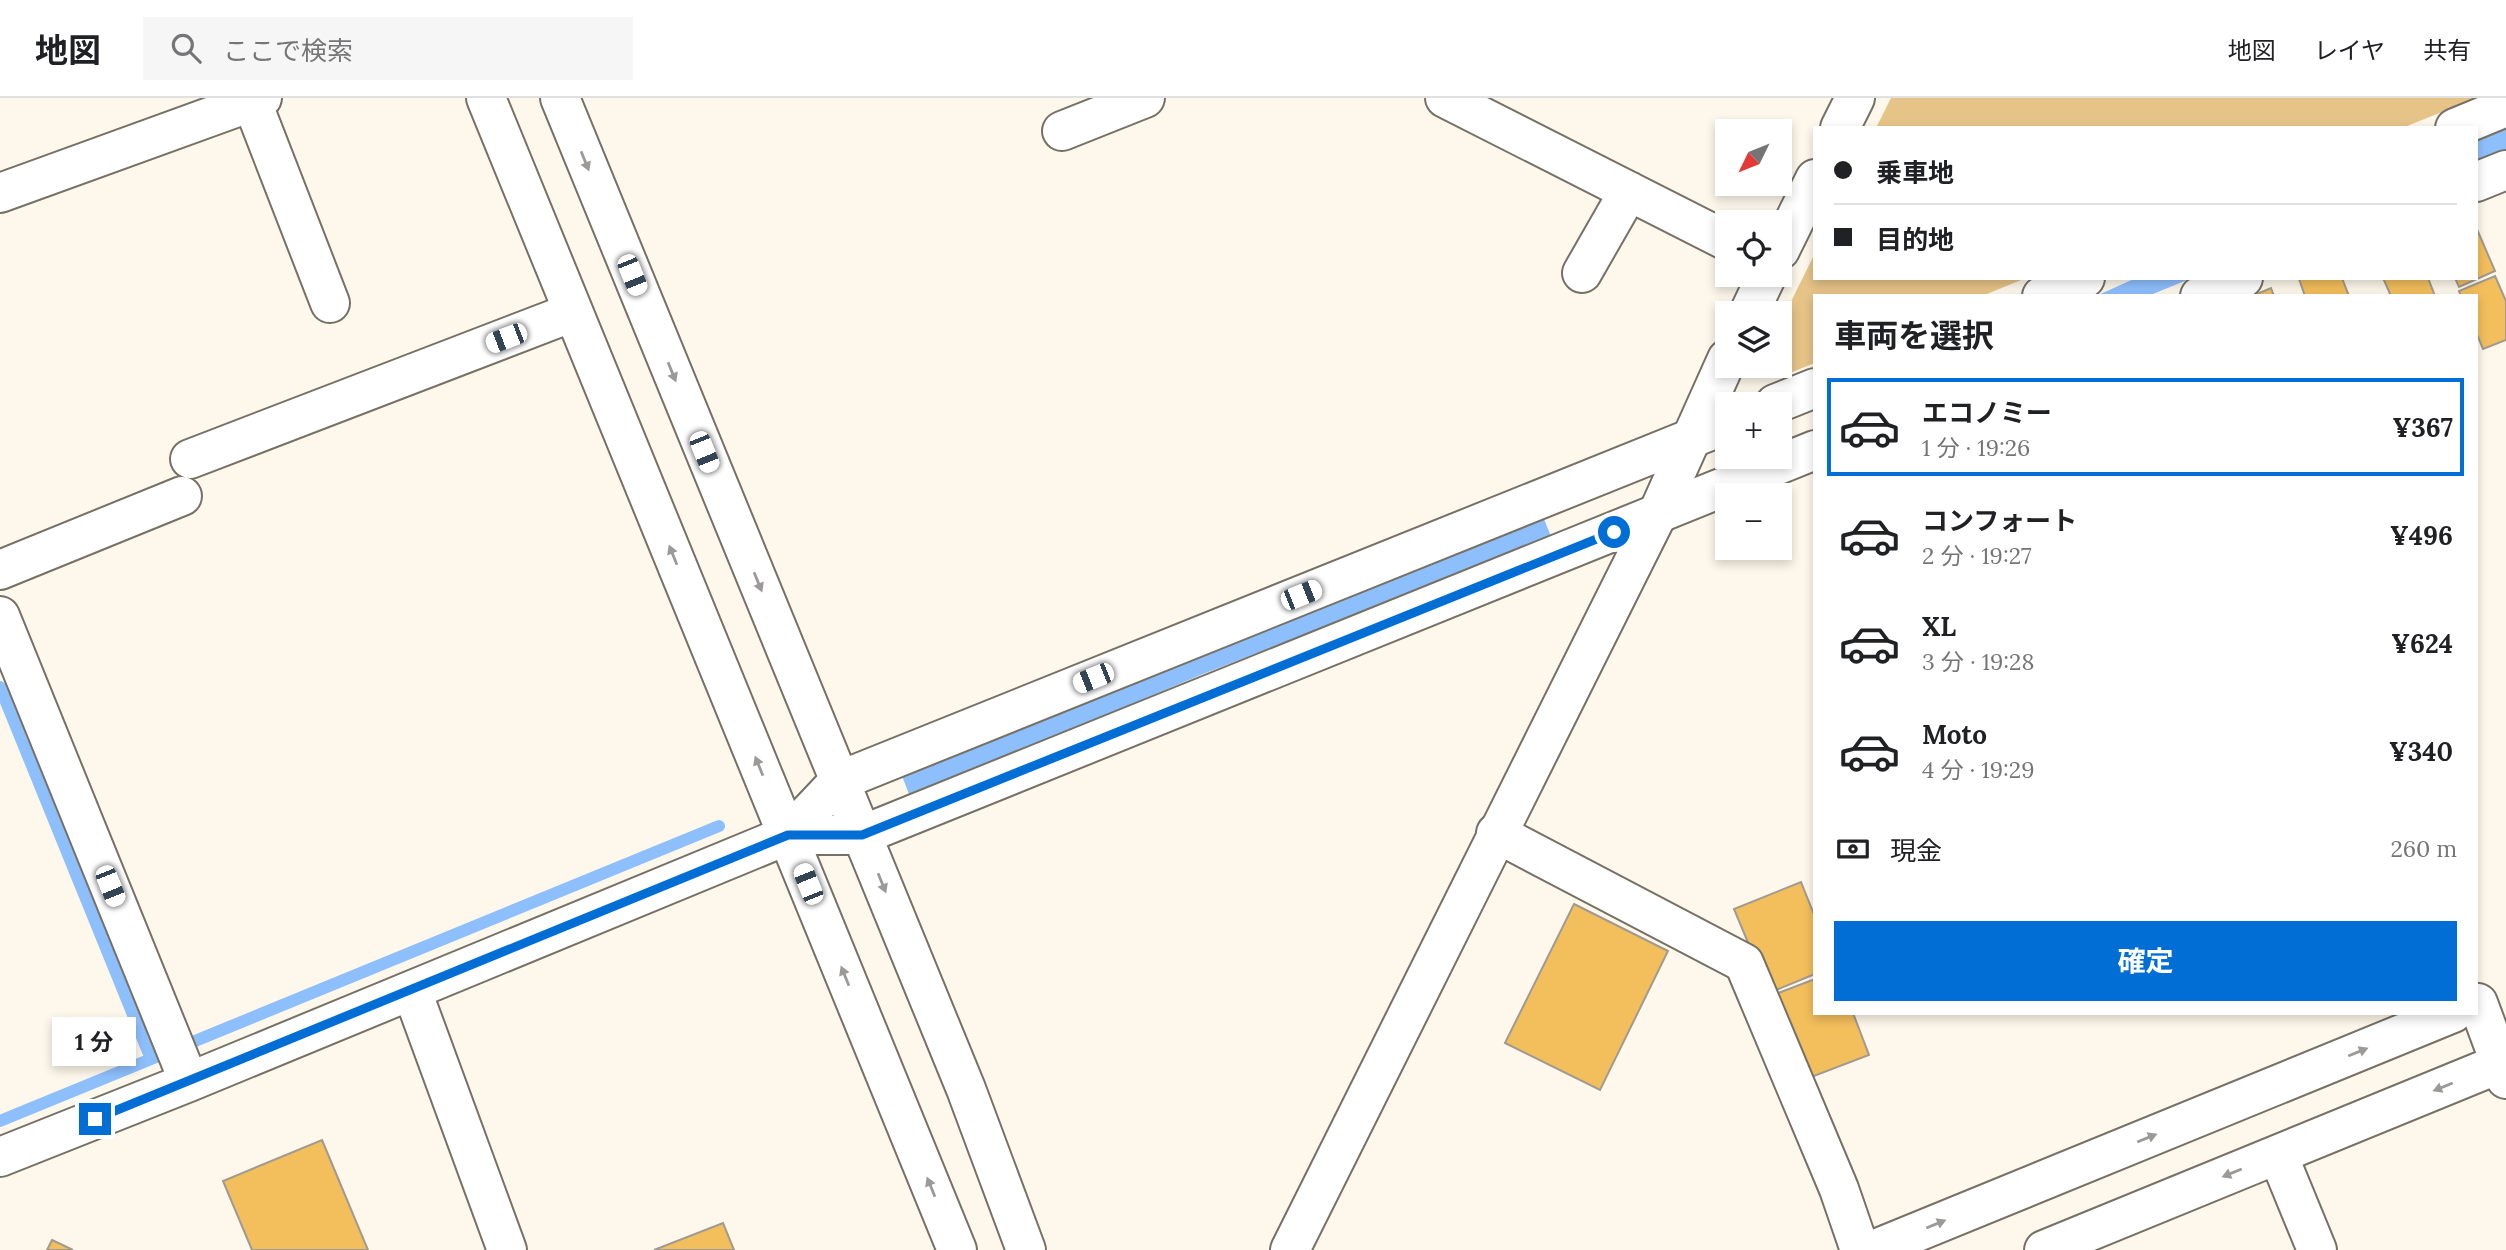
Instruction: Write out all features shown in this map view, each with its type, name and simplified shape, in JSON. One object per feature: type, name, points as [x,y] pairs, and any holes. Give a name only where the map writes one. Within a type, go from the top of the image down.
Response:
[{"type":"street","points":[[486,98],[957,1250]]},
{"type":"street","points":[[560,98],[966,1089],[1026,1250]]},
{"type":"street","points":[[1062,131],[1145,98]]},
{"type":"street","points":[[1445,98],[1485,107],[1629,191],[1715,235]]},
{"type":"street","points":[[1841,126],[1855,98]]},
{"type":"street","points":[[0,192],[257,100],[330,303]]},
{"type":"street","points":[[2460,126],[2506,107]]},
{"type":"street","points":[[2478,181],[2506,170]]},
{"type":"street","points":[[1792,226],[1813,183]]},
{"type":"street","points":[[1582,273],[1629,191]]},
{"type":"street","points":[[2047,294],[2080,280]]},
{"type":"street","points":[[2196,288],[2234,280]]},
{"type":"street","points":[[190,459],[573,312]]},
{"type":"street","points":[[1290,1250],[1657,514],[1718,378]]},
{"type":"street","points":[[1792,397],[1813,389]]},
{"type":"street","points":[[788,835],[839,780],[1715,429]]},
{"type":"street","points":[[0,1157],[180,1059],[412,991],[788,835],[862,835],[1813,451]]},
{"type":"street","points":[[0,570],[182,496]]},
{"type":"street","points":[[0,616],[180,1059]]},
{"type":"street","points":[[1496,834],[1744,963],[1839,1189],[1860,1250]]},
{"type":"street","points":[[412,991],[507,1250]]},
{"type":"street","points":[[2044,1250],[2091,1241],[2278,1155],[2504,1068],[2478,1002]]},
{"type":"street","points":[[1873,1250],[2446,1015]]},
{"type":"street","points":[[2278,1155],[2317,1250]]},
{"type":"shaded area","points":[[1891,98],[2477,98],[2407,126],[1877,126]]},
{"type":"shaded area","points":[[1813,257],[1813,280],[2021,280],[1987,294],[1813,294],[1813,364],[1792,372],[1791,301]]},
{"type":"water","points":[[2506,127],[2506,150],[2478,161],[2478,138]]},
{"type":"water","points":[[2132,280],[2187,280],[2153,294],[2100,294]]},
{"type":"water","points":[[1544,519],[1552,539],[1203,674],[910,797],[901,773]]},
{"type":"building","points":[[2478,232],[2495,271],[2478,279]]},
{"type":"building","points":[[2495,276],[2506,301],[2506,340],[2483,349],[2478,337],[2478,294],[2460,294],[2459,291]]},
{"type":"building","points":[[2299,280],[2343,280],[2348,294],[2304,294]]},
{"type":"building","points":[[2384,280],[2429,280],[2434,294],[2390,294]]},
{"type":"building","points":[[2456,280],[2475,280],[2459,287]]},
{"type":"building","points":[[2271,288],[2273,294],[2257,294]]},
{"type":"building","points":[[1801,882],[1813,912],[1813,975],[1769,993],[1734,909]]},
{"type":"building","points":[[1574,904],[1668,951],[1600,1090],[1505,1043]]},
{"type":"building","points":[[1813,980],[1813,1015],[1854,1015],[1869,1055],[1806,1079],[1773,995]]},
{"type":"building","points":[[322,1140],[368,1250],[252,1250],[223,1181]]},
{"type":"building","points":[[723,1223],[734,1250],[654,1250]]},
{"type":"building","points":[[52,1240],[73,1250],[47,1250]]},
{"type":"waterway","points":[[0,687],[151,1059]]},
{"type":"waterway","points":[[0,1121],[719,826]]},
{"type":"route","points":[[95,1119],[788,835],[862,835],[1614,532]]}]
